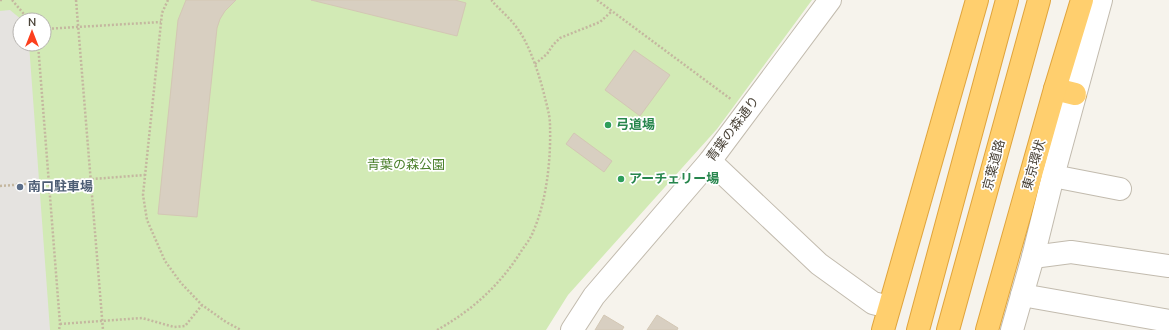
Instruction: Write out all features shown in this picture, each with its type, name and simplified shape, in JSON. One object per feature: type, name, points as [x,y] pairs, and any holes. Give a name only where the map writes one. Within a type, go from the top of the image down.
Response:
[{"type":"highway","points":[[883,330],[977,0]]},
{"type":"highway","points":[[918,330],[1007,0]]},
{"type":"highway","name":"京葉道路","points":[[948,330],[1039,0]]},
{"type":"highway","name":"東京環状","points":[[987,330],[1065,91],[1082,0]]},
{"type":"street","name":"青葉の森通り","points":[[572,330],[594,296],[710,161],[830,0]]},
{"type":"street","points":[[1012,330],[1033,257],[1053,176],[1065,91],[1101,0]]},
{"type":"street","points":[[710,161],[819,264],[873,303],[890,307]]},
{"type":"street","points":[[1053,176],[1120,189]]},
{"type":"street","points":[[1033,257],[1071,252],[1169,266]]},
{"type":"street","points":[[1022,295],[1169,320]]},
{"type":"path","points":[[12,0],[22,12]]},
{"type":"path","points":[[76,0],[103,330]]},
{"type":"path","points":[[168,0],[162,13],[143,195],[147,220],[165,261],[181,283],[202,305],[226,322],[241,330]]},
{"type":"path","points":[[437,330],[450,323],[477,304],[498,284],[516,260],[533,232],[545,197],[550,123],[542,84],[530,51],[518,28],[492,0]]},
{"type":"path","points":[[597,0],[737,104]]},
{"type":"path","points":[[535,64],[547,54],[560,38],[600,22],[612,11]]},
{"type":"path","points":[[52,29],[161,22]]},
{"type":"path","points":[[39,52],[60,324],[59,330]]},
{"type":"path","points":[[0,186],[145,175]]},
{"type":"path","points":[[60,324],[142,318],[174,327],[185,326],[202,305]]},
{"type":"green space","name":"青葉の森公園","points":[[0,0],[812,0],[717,129],[568,295],[546,330],[0,330]]},
{"type":"shaded area","name":"南口駐車場","points":[[10,10],[12,12],[12,52],[30,52],[50,330],[0,330],[0,11]]},
{"type":"building","points":[[186,0],[236,0],[225,11],[217,28],[197,217],[158,214],[178,20]]},
{"type":"building","points":[[311,0],[455,0],[466,3],[457,36]]},
{"type":"building","points":[[634,50],[670,75],[640,116],[605,90]]},
{"type":"building","points":[[574,133],[612,161],[604,172],[566,144]]},
{"type":"building","points":[[604,315],[624,327],[622,330],[595,330]]},
{"type":"building","points":[[657,315],[678,328],[677,330],[647,330]]},
{"type":"place","name":"弓道場","points":[[608,125]]},
{"type":"place","name":"アーチェリー場","points":[[621,179]]},
{"type":"place","name":"南口駐車場","points":[[20,187]]}]
